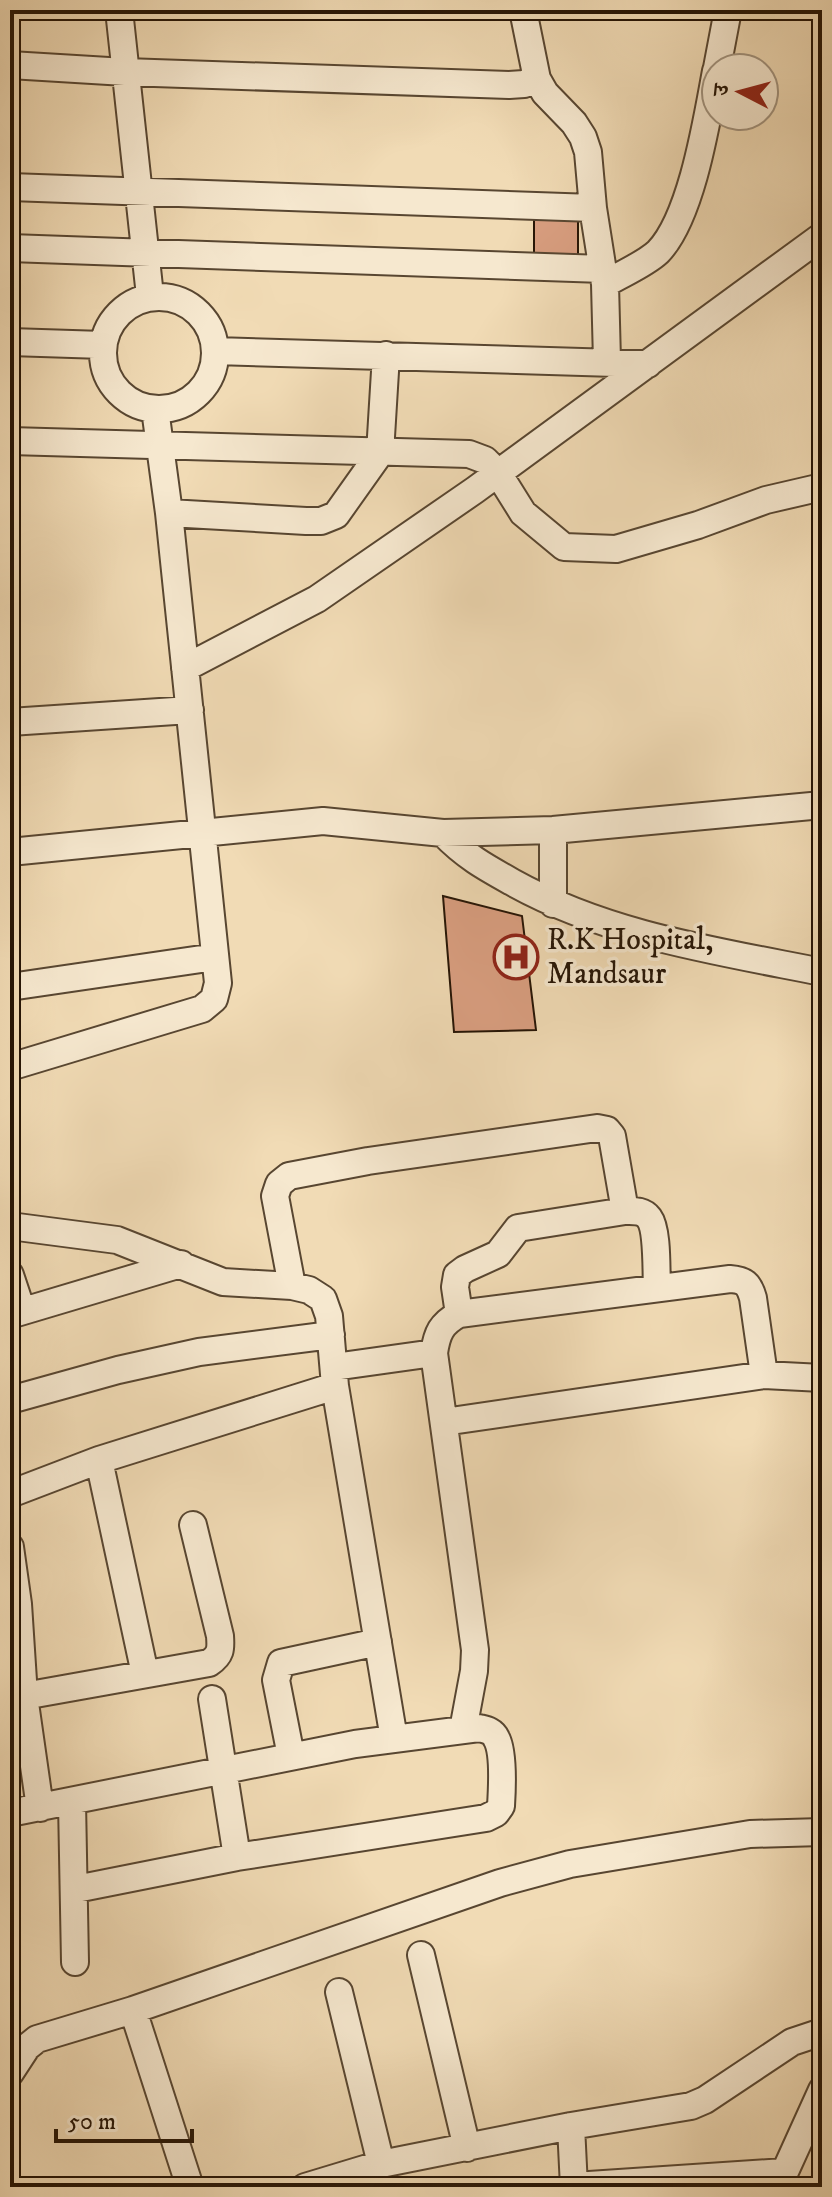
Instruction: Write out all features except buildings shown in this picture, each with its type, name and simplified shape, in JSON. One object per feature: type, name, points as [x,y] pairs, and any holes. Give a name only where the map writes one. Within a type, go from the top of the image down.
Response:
[{"type":"street","points":[[119,10],[150,296]]},
{"type":"street","points":[[523,10],[537,79],[545,93],[574,123],[588,152],[604,276],[607,361]]},
{"type":"street","points":[[720,52],[728,10]]},
{"type":"street","points":[[10,65],[509,85],[537,79]]},
{"type":"street","points":[[10,248],[604,276],[656,253],[668,239],[689,187],[704,132]]},
{"type":"street","points":[[10,187],[593,208]]},
{"type":"street","points":[[185,668],[317,599],[498,473],[822,236]]},
{"type":"street","points":[[150,296],[169,297],[187,304],[202,316],[211,332],[215,351],[213,370],[191,400],[173,408],[155,409],[137,405],[121,395],[110,381],[104,364],[103,345],[108,328],[119,313],[134,302],[150,296]]},
{"type":"street","points":[[10,342],[103,345]]},
{"type":"street","points":[[215,351],[648,364]]},
{"type":"street","points":[[169,513],[321,521],[336,515],[380,453],[386,355]]},
{"type":"street","points":[[11,1061],[202,1009],[214,999],[218,983],[169,513],[155,409]]},
{"type":"street","points":[[10,441],[469,454],[485,460],[498,473],[523,513],[564,547],[616,549],[698,525],[766,500],[822,487]]},
{"type":"street","points":[[10,722],[190,710]]},
{"type":"street","points":[[10,852],[323,821],[443,833],[553,830],[822,805]]},
{"type":"street","points":[[553,830],[553,904]]},
{"type":"street","points":[[443,833],[467,857],[553,904],[675,943],[822,972]]},
{"type":"street","points":[[10,987],[215,957]]},
{"type":"street","points":[[292,1286],[275,1196],[279,1184],[289,1176],[368,1161],[597,1128],[607,1130],[612,1136],[625,1211]]},
{"type":"street","points":[[459,1314],[455,1287],[457,1275],[498,1254],[518,1228],[625,1211],[639,1211],[648,1217],[653,1227],[657,1288]]},
{"type":"street","points":[[10,1226],[99,1236],[223,1282],[292,1286],[309,1290],[323,1299],[329,1316],[334,1377],[394,1739]]},
{"type":"street","points":[[10,1275],[16,1313],[181,1264]]},
{"type":"street","points":[[463,1730],[475,1650],[434,1353],[437,1335],[445,1322],[459,1314],[730,1279],[742,1280],[750,1286],[753,1298],[764,1375]]},
{"type":"street","points":[[10,1400],[118,1370],[199,1352],[331,1335]]},
{"type":"street","points":[[10,1494],[334,1377],[434,1353]]},
{"type":"street","points":[[444,1422],[764,1375],[822,1378]]},
{"type":"street","points":[[99,1460],[145,1674]]},
{"type":"street","points":[[24,1696],[209,1663],[217,1657],[221,1649],[193,1525]]},
{"type":"street","points":[[10,1547],[18,1604],[24,1696],[40,1808]]},
{"type":"street","points":[[291,1756],[276,1680],[281,1663],[378,1642]]},
{"type":"street","points":[[212,1699],[237,1857]]},
{"type":"street","points":[[10,1813],[222,1769],[394,1739],[479,1728],[490,1730],[496,1737],[501,1806],[486,1818],[237,1857],[76,1889]]},
{"type":"street","points":[[72,1802],[75,1962]]},
{"type":"street","points":[[10,2073],[27,2047],[37,2039],[133,2010],[500,1883],[570,1864],[750,1834],[822,1832]]},
{"type":"street","points":[[421,1955],[467,2148]]},
{"type":"street","points":[[339,1992],[381,2164]]},
{"type":"street","points":[[133,2010],[190,2187]]},
{"type":"street","points":[[305,2187],[381,2164],[571,2126],[691,2106],[705,2100],[792,2042],[822,2032]]},
{"type":"street","points":[[571,2126],[574,2186],[781,2179],[819,2105]]},
{"type":"place","name":"R.K Hospital, Mandsaur","points":[[516,957]]}]
